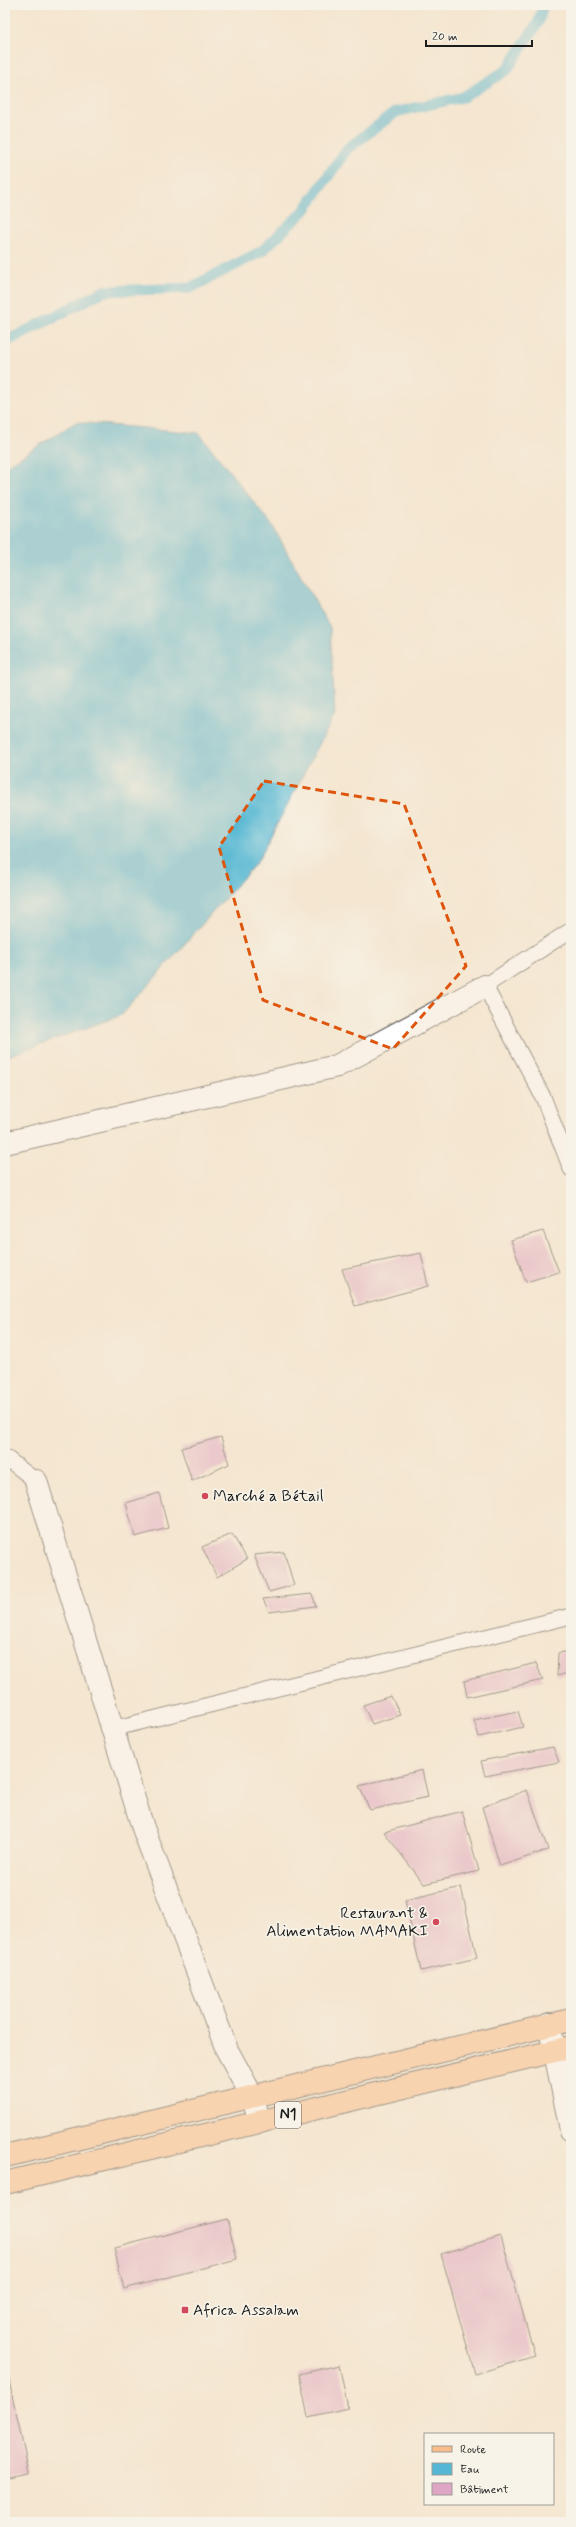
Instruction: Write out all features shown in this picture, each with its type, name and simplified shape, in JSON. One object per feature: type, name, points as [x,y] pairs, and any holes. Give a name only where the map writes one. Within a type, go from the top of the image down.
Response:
[{"type":"main road","name":"N1","points":[[5,2156],[549,2024],[571,2020]]},
{"type":"main road","name":"N1","points":[[5,2183],[563,2048]]},
{"type":"street","points":[[5,1142],[337,1066],[485,986]]},
{"type":"street","points":[[36,1481],[143,1828],[227,2050],[252,2096],[260,2122]]},
{"type":"street","points":[[549,2024],[563,2048],[571,2130]]},
{"type":"lane","points":[[571,930],[485,986],[543,1097],[571,1169]]},
{"type":"lane","points":[[5,1457],[36,1481]]},
{"type":"lane","points":[[112,1729],[571,1616]]},
{"type":"highlighted area","points":[[264,781],[404,804],[466,966],[393,1049],[263,1000],[219,847]]},
{"type":"water","points":[[76,422],[199,433],[272,525],[330,628],[335,715],[257,862],[122,1015],[5,1057],[5,467]]},
{"type":"building","points":[[543,1231],[559,1272],[526,1282],[511,1240]]},
{"type":"building","points":[[421,1253],[428,1286],[355,1306],[342,1269]]},
{"type":"building","points":[[221,1437],[229,1464],[192,1481],[181,1448]]},
{"type":"building","points":[[159,1493],[168,1528],[135,1537],[126,1503]]},
{"type":"building","points":[[232,1534],[247,1559],[217,1577],[202,1547]]},
{"type":"building","points":[[284,1552],[294,1585],[269,1592],[254,1555]]},
{"type":"building","points":[[312,1594],[316,1606],[269,1612],[263,1599]]},
{"type":"building","points":[[571,1651],[571,1672],[557,1676],[558,1653]]},
{"type":"building","points":[[536,1663],[543,1680],[467,1697],[464,1681]]},
{"type":"building","points":[[391,1696],[400,1715],[372,1724],[363,1705]]},
{"type":"building","points":[[518,1711],[523,1727],[479,1737],[474,1720]]},
{"type":"building","points":[[553,1747],[559,1762],[485,1776],[481,1761]]},
{"type":"building","points":[[422,1770],[428,1797],[370,1810],[359,1786]]},
{"type":"building","points":[[527,1790],[548,1850],[500,1866],[482,1807]]},
{"type":"building","points":[[462,1811],[479,1871],[424,1884],[384,1832]]},
{"type":"building","points":[[461,1887],[477,1958],[421,1971],[405,1900]]},
{"type":"building","points":[[227,2219],[237,2259],[124,2289],[114,2248]]},
{"type":"building","points":[[501,2236],[535,2356],[475,2374],[441,2254]]},
{"type":"building","points":[[339,2365],[348,2408],[308,2417],[299,2374]]},
{"type":"building","points":[[8,2376],[29,2473],[5,2478],[5,2377]]},
{"type":"waterway","points":[[5,342],[104,291],[190,288],[262,251],[304,211],[347,149],[396,112],[463,97],[507,70],[539,21],[543,5]]},
{"type":"place","name":"Marché a Bétail","points":[[205,1496]]},
{"type":"place","name":"Restaurant & Alimentation MAMAKI","points":[[436,1922]]},
{"type":"place","name":"Africa Assalam","points":[[185,2310]]}]
